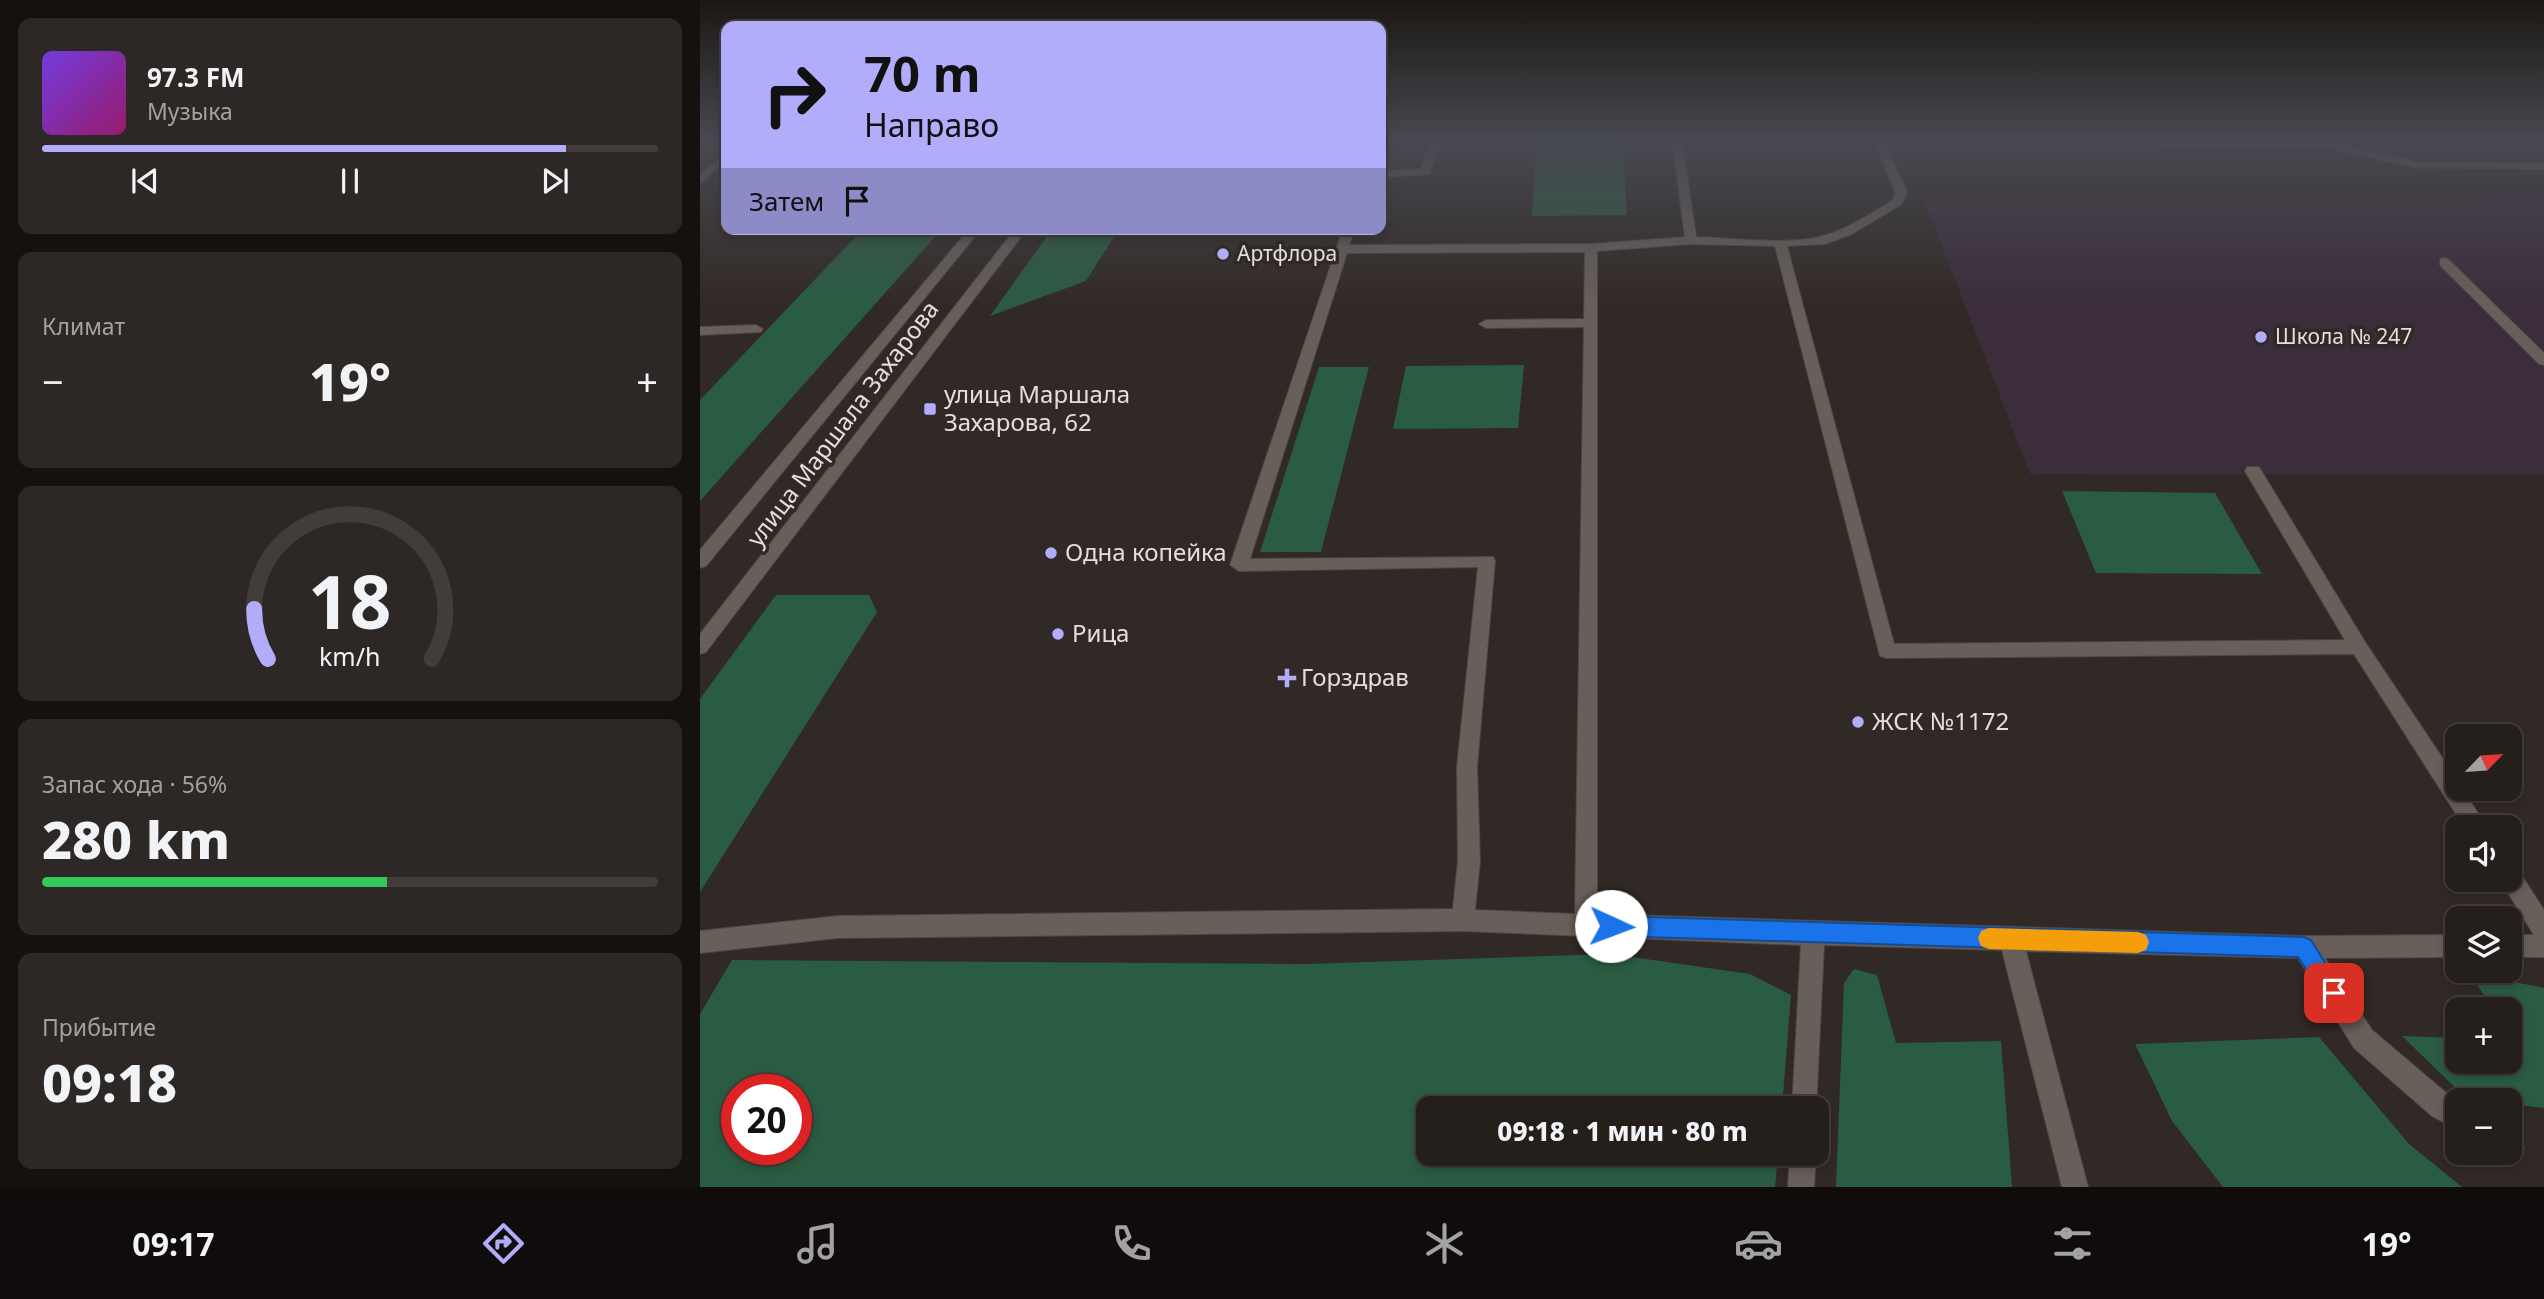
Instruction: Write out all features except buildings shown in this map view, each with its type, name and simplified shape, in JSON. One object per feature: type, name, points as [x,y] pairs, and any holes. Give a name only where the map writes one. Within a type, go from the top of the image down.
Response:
[{"type":"street","points":[[1685,195],[1691,240]]},
{"type":"street","points":[[1342,249],[1591,248],[1691,240],[1780,243],[1825,240],[1848,231],[1898,202],[1900,195]]},
{"type":"street","name":"улица Маршала Захарова","points":[[700,562],[970,235]]},
{"type":"street","name":"улица Маршала Захарова","points":[[700,647],[1016,235]]},
{"type":"street","points":[[1347,235],[1239,565],[1488,561],[1467,767],[1469,861],[1463,920]]},
{"type":"street","points":[[1780,243],[1887,652],[2359,647]]},
{"type":"street","points":[[1586,925],[1591,248]]},
{"type":"street","points":[[2444,262],[2544,361]]},
{"type":"street","points":[[1486,324],[1591,323]]},
{"type":"street","points":[[700,331],[755,329]]},
{"type":"street","points":[[2253,471],[2359,647],[2469,815]]},
{"type":"street","points":[[2520,892],[2544,930]]},
{"type":"street","points":[[700,942],[838,927],[1463,920],[1813,934],[2304,947],[2445,946]]},
{"type":"street","points":[[1806,1096],[1813,934]]},
{"type":"street","points":[[2011,939],[2075,1187]]},
{"type":"street","points":[[2522,946],[2544,946]]},
{"type":"street","points":[[2304,947],[2364,1039],[2445,1109]]},
{"type":"street","points":[[1801,1187],[1802,1166]]},
{"type":"shaded area","name":"Школа № 247","points":[[2544,197],[2544,475],[2030,474],[1924,199]]},
{"type":"green space","points":[[1533,195],[1626,195],[1627,215],[1532,216]]},
{"type":"green space","points":[[857,235],[937,235],[700,501],[700,400]]},
{"type":"green space","points":[[1048,235],[1115,235],[1086,281],[990,316]]},
{"type":"green space","points":[[1524,365],[1518,428],[1393,429],[1406,366]]},
{"type":"green space","points":[[1319,367],[1369,367],[1321,552],[1260,552]]},
{"type":"green space","points":[[2062,491],[2215,493],[2262,574],[2096,573]]},
{"type":"green space","points":[[776,595],[869,595],[877,612],[700,892],[700,699]]},
{"type":"green space","points":[[1611,954],[1750,974],[1791,995],[1783,1096],[1416,1096],[1416,1166],[1777,1166],[1775,1187],[700,1187],[700,1014],[732,960],[1307,964]]},
{"type":"green space","points":[[1854,969],[1877,975],[1896,1043],[2001,1041],[2012,1187],[1836,1187],[1844,983]]},
{"type":"green space","points":[[2476,983],[2519,983],[2544,988],[2544,1108],[2522,1105],[2522,1088],[2456,1088],[2402,1036],[2445,1038],[2445,1074],[2522,1074],[2522,997],[2485,997]]},
{"type":"green space","points":[[2319,1037],[2409,1144],[2462,1187],[2223,1187],[2172,1121],[2135,1044]]},
{"type":"slow traffic","points":[[1989,938],[2138,942]]},
{"type":"place","name":"Артфлора","points":[[1223,254]]},
{"type":"place","name":"Школа № 247","points":[[2261,337]]},
{"type":"place","name":"улица Маршала Захарова, 62","points":[[930,409]]},
{"type":"place","name":"Одна копейка","points":[[1051,553]]},
{"type":"place","name":"Рица","points":[[1058,634]]},
{"type":"place","name":"Горздрав","points":[[1287,678]]},
{"type":"place","name":"ЖСК №1172","points":[[1858,722]]},
{"type":"route","points":[[1611,926],[2304,947],[2334,993]]}]
